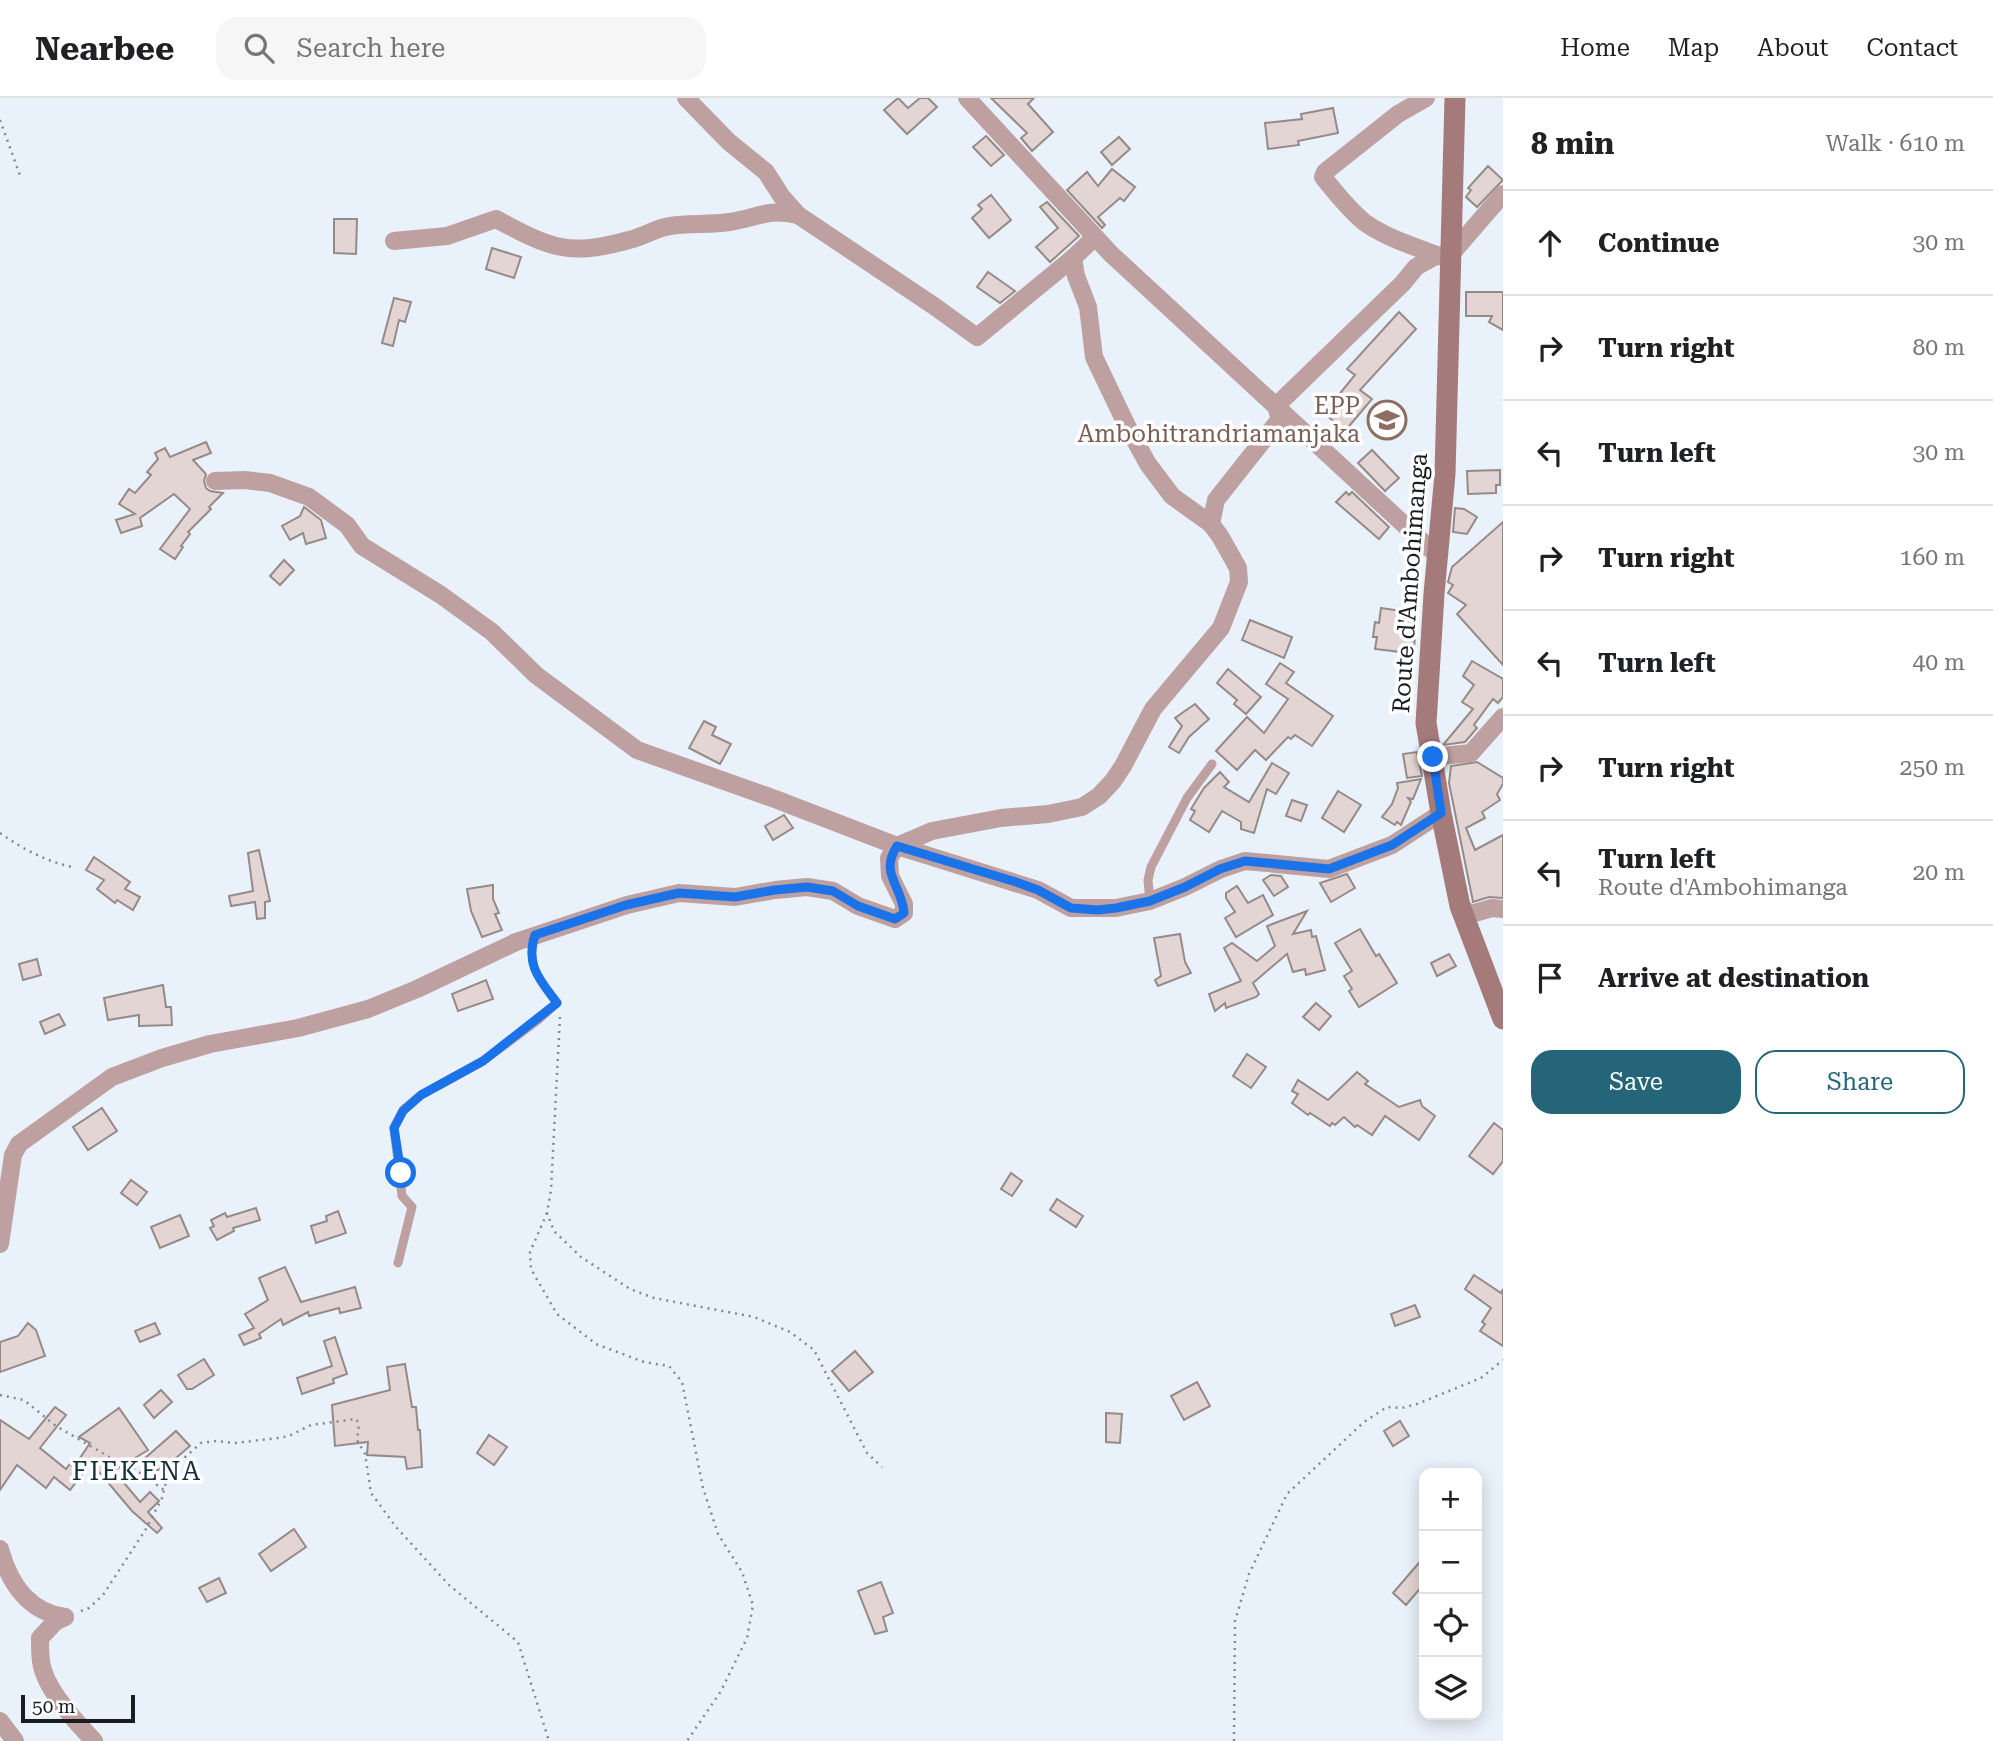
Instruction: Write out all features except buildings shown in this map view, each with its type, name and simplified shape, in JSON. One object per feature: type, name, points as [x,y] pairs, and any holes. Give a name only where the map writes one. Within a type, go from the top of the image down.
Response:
[{"type":"street","points":[[685,98],[729,142],[766,172],[798,215],[977,337],[1095,237]]},
{"type":"street","points":[[967,98],[1095,237],[1438,556]]},
{"type":"street","points":[[1426,98],[1398,114],[1325,172],[1323,177],[1364,222],[1397,240],[1446,255]]},
{"type":"street","name":"Route d'Ambohimanga","points":[[1455,98],[1446,255],[1445,474],[1426,723],[1460,906],[1503,1019]]},
{"type":"street","points":[[1276,406],[1403,283],[1416,267],[1446,255],[1503,194]]},
{"type":"street","points":[[394,241],[447,236],[496,219],[537,241],[565,249],[600,248],[667,226],[730,222],[761,213],[782,212],[798,215]]},
{"type":"street","points":[[0,1244],[13,1155],[19,1144],[112,1077],[210,1044],[298,1028],[368,1009],[535,935],[626,905],[679,893],[735,897],[807,887],[833,891],[858,906],[895,919],[904,913],[904,904],[890,876],[889,858],[897,846],[944,828],[1082,807],[1099,796],[1123,766],[1153,709],[1221,628],[1239,582],[1238,568],[1230,551],[1211,524],[1172,496],[1148,464],[1127,426],[1094,358],[1088,307],[1076,276],[1073,258]]},
{"type":"street","points":[[1211,524],[1216,500],[1280,419],[1276,406]]},
{"type":"street","points":[[215,481],[270,483],[309,497],[347,525],[362,546],[441,595],[482,625],[536,676],[637,750],[897,846],[1038,890],[1071,908],[1116,908],[1150,901],[1220,869],[1245,861],[1329,869],[1392,845],[1441,813]]},
{"type":"street","points":[[1433,757],[1471,753],[1503,717]]},
{"type":"street","points":[[1460,906],[1471,914],[1492,908],[1503,909]]},
{"type":"street","points":[[0,1549],[6,1570],[26,1599],[52,1615],[65,1617]]},
{"type":"street","points":[[65,1617],[55,1622],[40,1638],[41,1663],[45,1676],[57,1695],[94,1741]]},
{"type":"street","points":[[0,1721],[15,1741]]},
{"type":"lane","points":[[1150,901],[1151,867],[1187,798],[1212,764]]},
{"type":"lane","points":[[398,1263],[412,1207],[402,1196],[394,1128],[403,1111],[421,1095],[483,1061],[557,1003]]},
{"type":"path","points":[[0,120],[21,178]]},
{"type":"path","points":[[0,833],[23,849],[52,863],[72,867]]},
{"type":"path","points":[[535,935],[530,950],[531,961],[540,981],[557,1003],[560,1017],[551,1190],[547,1213],[530,1252],[531,1269],[557,1314],[596,1344],[644,1362],[669,1366],[682,1382],[707,1500],[718,1534],[742,1572],[753,1605],[747,1638],[721,1691],[687,1741]]},
{"type":"path","points":[[547,1213],[555,1231],[581,1257],[630,1289],[665,1301],[734,1311],[754,1317],[790,1332],[814,1350],[867,1453],[882,1467]]},
{"type":"path","points":[[1234,1741],[1235,1621],[1249,1574],[1287,1494],[1364,1422],[1387,1407],[1402,1408],[1417,1404],[1481,1378],[1503,1360]]},
{"type":"path","points":[[0,1395],[24,1399],[56,1426],[111,1458],[129,1465],[164,1490]]},
{"type":"path","points":[[65,1617],[89,1608],[103,1595],[146,1530],[175,1466],[201,1443],[235,1443],[278,1438],[289,1436],[311,1425],[356,1419],[359,1424],[358,1440],[365,1454],[371,1493],[396,1527],[449,1585],[518,1642],[549,1741]]},
{"type":"place","name":"EPP Ambohitrandriamanjaka","points":[[1387,420]]},
{"type":"district","name":"FIEKENA","points":[[137,1471]]},
{"type":"route","points":[[401,1173],[394,1128],[403,1111],[421,1095],[483,1061],[557,1003],[540,981],[531,961],[530,950],[535,935],[626,905],[679,893],[735,897],[807,887],[833,891],[858,906],[895,919],[904,913],[904,904],[890,876],[889,858],[897,846],[1016,882],[1038,890],[1071,908],[1098,910],[1150,901],[1220,869],[1245,861],[1329,869],[1392,845],[1441,813],[1433,757]]}]
